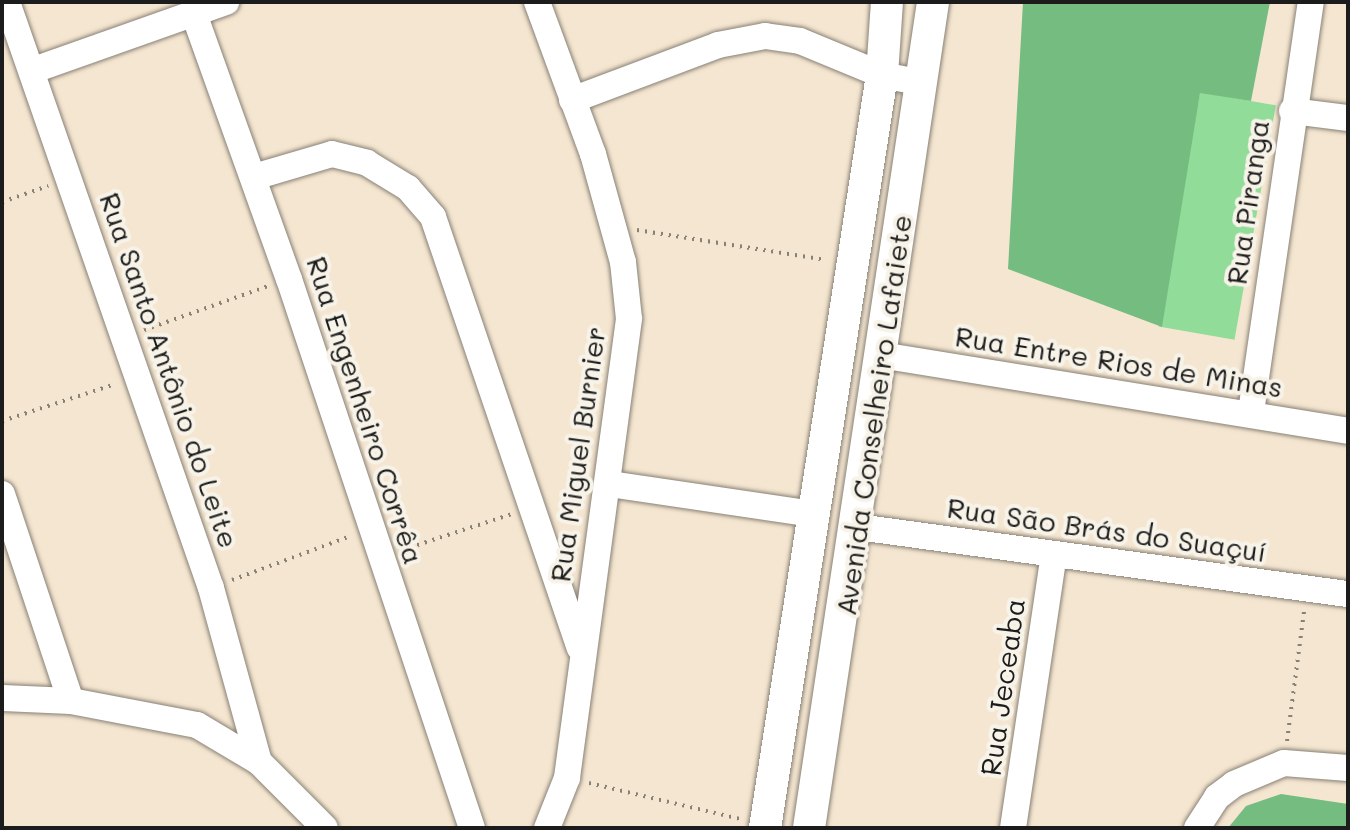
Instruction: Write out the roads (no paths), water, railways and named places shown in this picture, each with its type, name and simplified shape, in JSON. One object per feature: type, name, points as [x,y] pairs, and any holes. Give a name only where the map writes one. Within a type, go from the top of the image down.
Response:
[{"type":"street","name":"Rua Santo Antônio do Leite","points":[[7,2],[34,70],[211,588],[259,762]]},
{"type":"street","points":[[34,70],[226,2]]},
{"type":"street","name":"Rua Miguel Burnier","points":[[537,2],[613,226],[623,262],[629,319],[610,484],[582,656],[567,778],[547,828]]},
{"type":"street","name":"Avenida Conselheiro Lafaiete","points":[[765,827],[882,75],[887,2]]},
{"type":"street","name":"Avenida Conselheiro Lafaiete","points":[[809,828],[858,527],[880,355],[933,2]]},
{"type":"street","name":"Rua Piranga","points":[[1251,412],[1292,111],[1311,2]]},
{"type":"street","name":"Rua Engenheiro Corrêa","points":[[194,14],[289,279],[472,828]]},
{"type":"street","points":[[572,100],[718,45],[765,36],[800,41],[882,75],[923,83]]},
{"type":"street","points":[[1292,111],[1348,118]]},
{"type":"street","points":[[254,177],[332,154],[367,163],[408,188],[433,217],[582,656]]},
{"type":"street","name":"Rua Entre Rios de Minas","points":[[880,355],[1251,412],[1348,431]]},
{"type":"street","points":[[820,482],[862,488]]},
{"type":"street","points":[[610,484],[813,514]]},
{"type":"street","points":[[2,494],[12,544],[71,701]]},
{"type":"street","name":"Rua São Brás do Suaçuí","points":[[858,527],[1348,594]]},
{"type":"street","name":"Rua Jeceaba","points":[[1013,828],[1054,555]]},
{"type":"street","points":[[804,581],[848,587]]},
{"type":"street","points":[[3,698],[71,701],[197,725],[259,762],[325,828]]},
{"type":"street","points":[[1197,828],[1217,797],[1234,784],[1284,763],[1348,768]]}]
